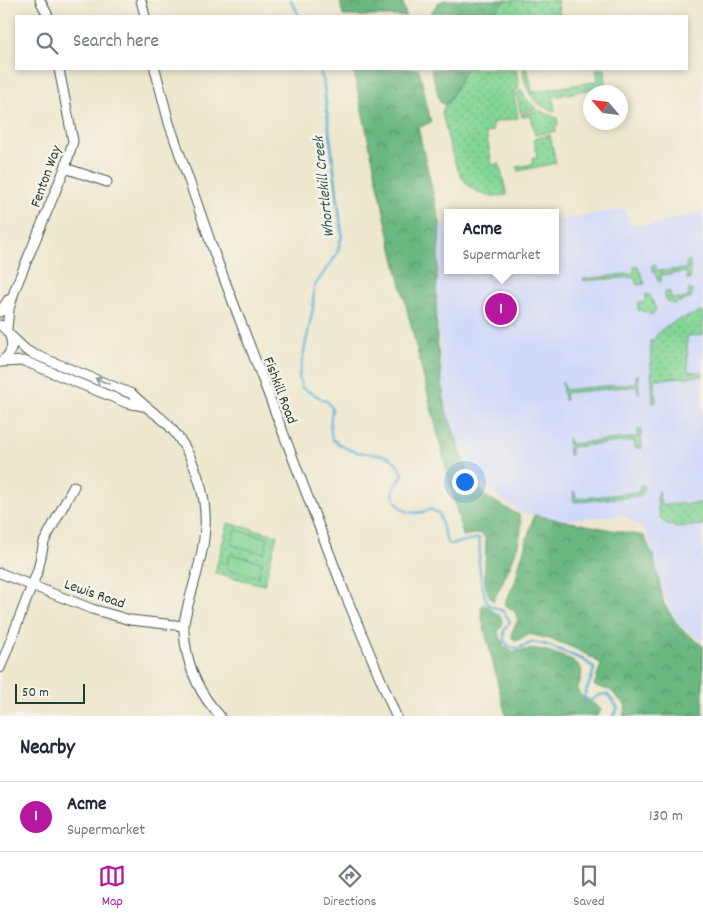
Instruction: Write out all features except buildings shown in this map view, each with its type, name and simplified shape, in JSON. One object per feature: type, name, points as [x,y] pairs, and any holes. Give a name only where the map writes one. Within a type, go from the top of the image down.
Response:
[{"type":"street","points":[[40,0],[48,15]]},
{"type":"street","points":[[141,0],[145,15]]},
{"type":"street","name":"Fenton Way","points":[[0,362],[11,351],[12,343],[6,330],[9,309],[15,289],[65,168],[72,141],[59,70]]},
{"type":"street","name":"Fishkill Road","points":[[155,70],[169,123],[215,255],[345,594],[396,716]]},
{"type":"street","points":[[65,168],[107,182]]},
{"type":"street","name":"Fenton Way","points":[[0,312],[15,289]]},
{"type":"street","points":[[6,330],[26,350],[132,394],[143,406],[162,419],[174,432],[189,456],[200,481],[205,511],[204,539],[184,626],[192,672],[199,689],[220,716]]},
{"type":"street","points":[[0,362],[24,362],[127,403],[143,406]]},
{"type":"street","points":[[0,668],[38,570],[44,542],[74,486]]},
{"type":"street","name":"Lewis Road","points":[[0,573],[92,610],[130,620],[184,626]]},
{"type":"shaded area","points":[[625,209],[629,224],[649,225],[703,211],[703,642],[681,626],[667,604],[646,531],[624,515],[565,520],[521,513],[477,480],[454,433],[445,407],[437,313],[440,223],[444,223],[444,274],[559,274],[559,219]]},
{"type":"green space","points":[[340,0],[402,0],[406,15],[343,15]]},
{"type":"green space","points":[[445,0],[506,0],[491,15],[430,15],[438,3]]},
{"type":"green space","points":[[506,0],[557,0],[560,15],[491,15]]},
{"type":"green space","points":[[353,70],[419,70],[431,122],[418,128],[440,223],[436,302],[437,340],[445,407],[468,472],[485,496],[519,515],[521,523],[518,546],[493,601],[488,593],[484,577],[485,537],[480,533],[463,536],[392,249]]},
{"type":"green space","points":[[431,70],[465,70],[448,103],[445,105],[440,102]]},
{"type":"green space","points":[[465,70],[516,70],[519,87],[514,94],[518,118],[492,123],[493,131],[486,133],[492,165],[499,163],[507,195],[490,196],[476,191],[466,183],[453,158],[442,113],[445,105],[448,103]]},
{"type":"green space","points":[[523,70],[528,70],[532,92],[598,81],[596,70],[605,70],[606,85],[583,85],[583,91],[553,97],[555,111],[540,105],[528,91]]},
{"type":"green space","points":[[521,89],[525,98],[537,109],[520,112],[517,94]]},
{"type":"green space","points":[[541,111],[557,118],[558,125],[555,126],[556,131],[535,135],[531,116],[522,117],[521,114]]},
{"type":"green space","points":[[550,135],[556,163],[518,171],[517,167],[533,164],[532,158],[537,156],[534,139]]},
{"type":"green space","points":[[690,261],[690,280],[687,279],[686,272],[661,275],[661,281],[659,282],[651,266],[655,264],[657,271],[686,269],[686,262]]},
{"type":"green space","points":[[637,265],[645,284],[637,285],[634,277],[583,281],[584,279],[634,273],[634,266]]},
{"type":"green space","points":[[689,289],[692,290],[692,297],[673,304],[667,301],[664,294],[665,292],[670,292],[671,299],[688,298]]},
{"type":"green space","points":[[646,294],[650,295],[656,310],[652,315],[638,309],[638,303],[645,302]]},
{"type":"green space","points":[[703,311],[703,335],[687,336],[688,371],[703,373],[703,376],[655,379],[656,402],[653,403],[650,341],[654,340],[657,334],[668,325]]},
{"type":"green space","points":[[638,375],[639,394],[637,386],[565,393],[566,400],[564,401],[562,382],[565,390],[636,383],[636,376]]},
{"type":"green space","points":[[638,429],[641,430],[642,448],[635,448],[634,441],[571,447],[571,455],[569,455],[568,437],[570,444],[638,437]]},
{"type":"green space","points":[[640,485],[643,485],[644,489],[639,496],[575,502],[573,500],[574,491],[576,499],[639,492]]},
{"type":"green space","points":[[658,490],[661,505],[703,503],[703,525],[682,527],[669,525],[664,522],[660,517],[658,509]]},
{"type":"green space","points":[[534,515],[644,536],[654,558],[664,604],[680,628],[703,646],[703,716],[623,716],[626,706],[610,690],[594,686],[601,664],[593,658],[566,645],[528,634],[517,641],[512,638],[512,632],[518,620],[515,612],[504,604],[515,583]]},
{"type":"green space","points":[[228,523],[277,535],[264,585],[215,573]]},
{"type":"green space","points":[[235,530],[268,538],[264,553],[232,545]]},
{"type":"green space","points":[[230,554],[262,562],[258,577],[226,569]]},
{"type":"green space","points":[[483,604],[500,616],[503,623],[498,632],[504,646],[512,652],[540,649],[574,662],[581,669],[578,692],[584,699],[601,710],[598,716],[506,716],[482,619],[481,608]]},
{"type":"waterway","name":"Whortlekill Creek","points":[[291,0],[298,15]]},
{"type":"waterway","name":"Whortlekill Creek","points":[[319,70],[323,79],[342,235],[337,254],[314,287],[313,308],[299,376],[302,388],[328,402],[332,409],[330,426],[332,439],[350,450],[378,454],[395,461],[403,475],[393,493],[395,501],[401,508],[413,513],[431,509],[439,514],[447,543],[452,544],[479,538],[480,573],[488,605],[503,611],[510,621],[504,631],[504,641],[510,647],[519,648],[533,642],[547,645],[584,660],[594,668],[584,697],[590,701],[599,695],[607,694],[618,708],[613,716]]},
{"type":"place","name":"Acme","points":[[501,309]]}]
